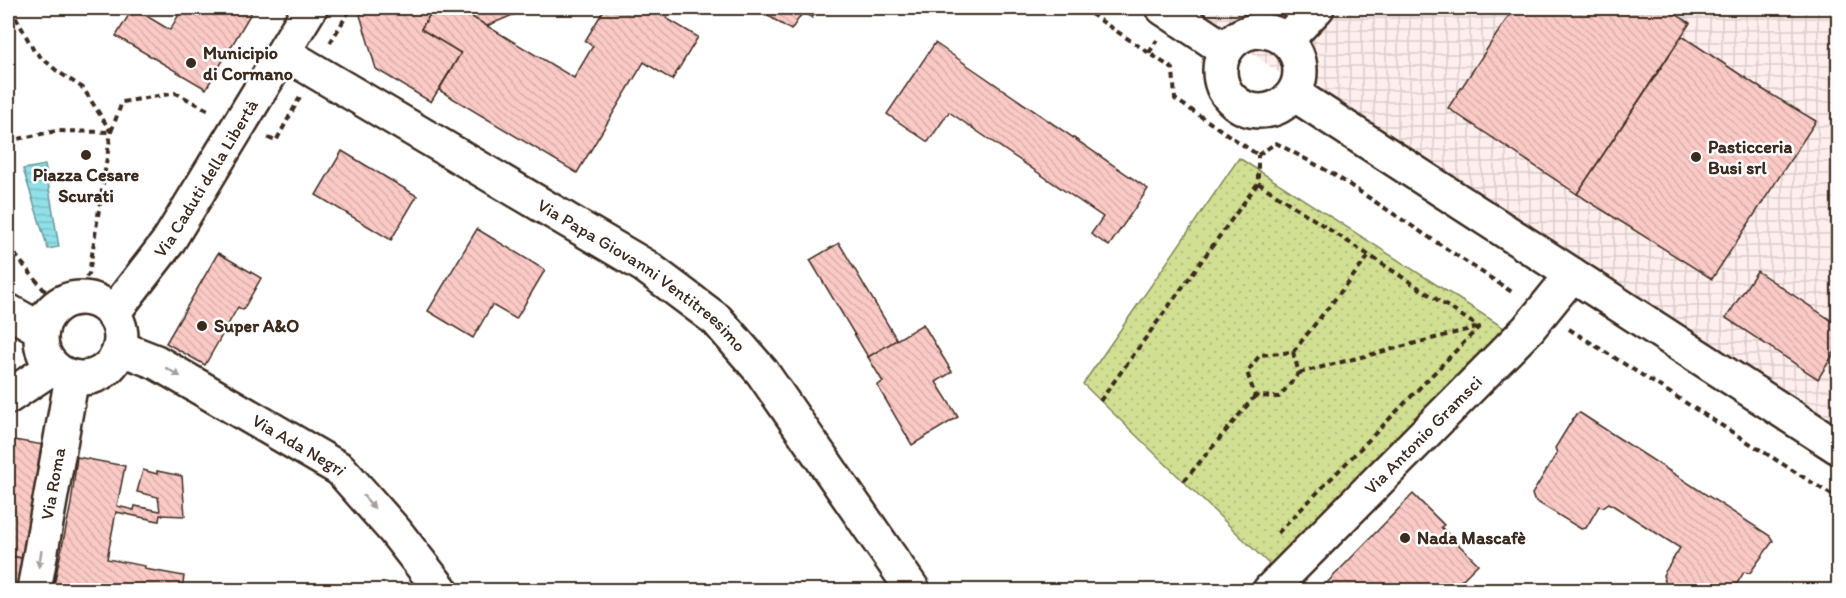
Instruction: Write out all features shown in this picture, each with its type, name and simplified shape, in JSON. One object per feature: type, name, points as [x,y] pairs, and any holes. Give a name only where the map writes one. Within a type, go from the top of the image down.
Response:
[{"type":"street","name":"Via Caduti della Libertà","points":[[113,313],[168,242],[310,8]]},
{"type":"street","points":[[1163,8],[1226,50]]},
{"type":"street","points":[[1286,40],[1317,8]]},
{"type":"street","points":[[1260,31],[1274,33],[1286,40],[1294,49],[1299,60],[1300,72],[1294,94],[1284,104],[1271,110],[1258,111],[1244,108],[1233,100],[1224,90],[1221,76],[1221,63],[1226,50],[1235,40],[1247,33],[1260,31]]},
{"type":"street","name":"Via Papa Giovanni Ventitreesimo","points":[[284,53],[645,266],[717,320],[762,372],[902,587]]},
{"type":"street","points":[[1294,94],[1839,447]]},
{"type":"street","name":"Via Antonio Gramsci","points":[[1270,591],[1528,329],[1572,275]]},
{"type":"street","points":[[8,311],[53,313],[76,298],[90,299],[102,304],[113,313],[120,330],[120,348],[114,361],[103,371],[90,377],[63,372],[46,358],[41,345],[53,313]]},
{"type":"street","name":"Via Ada Negri","points":[[120,348],[156,362],[340,469],[395,531],[441,591]]},
{"type":"street","points":[[8,397],[63,372]]},
{"type":"street","name":"Via Roma","points":[[34,591],[63,372]]},
{"type":"path","points":[[11,8],[34,51],[57,71],[83,88],[111,132]]},
{"type":"path","points":[[1082,8],[1173,69],[1175,99],[1258,155],[1258,183],[1100,401]]},
{"type":"path","points":[[8,246],[45,291],[53,313],[89,274],[111,132],[122,102],[176,93],[239,127]]},
{"type":"path","points":[[8,141],[56,131],[111,132]]},
{"type":"path","points":[[1258,183],[1479,327]]},
{"type":"path","points":[[1255,396],[1247,372],[1260,356],[1293,352],[1370,256]]},
{"type":"path","points":[[1271,540],[1479,327]]},
{"type":"path","points":[[1255,396],[1279,397],[1299,373],[1479,327],[1528,329]]},
{"type":"path","points":[[1293,352],[1299,373]]},
{"type":"path","points":[[1184,481],[1255,396]]},
{"type":"shaded area","points":[[1186,8],[1838,8],[1838,424],[1306,91]]},
{"type":"green space","points":[[1239,158],[1504,328],[1273,568],[1083,384]]},
{"type":"water","points":[[45,165],[59,247],[48,249],[23,169]]},
{"type":"building","name":"Municipio di Cormano","points":[[133,8],[170,30],[182,9],[180,8],[254,8],[206,89],[116,36]]},
{"type":"building","points":[[365,8],[434,8],[421,29],[461,53],[431,102],[376,69],[360,15]]},
{"type":"building","points":[[434,8],[457,8],[574,78],[593,46],[585,41],[605,8],[672,8],[666,18],[698,37],[672,80],[644,62],[577,173],[439,90],[461,53],[421,29]]},
{"type":"building","points":[[457,8],[529,8],[487,26]]},
{"type":"building","points":[[761,8],[819,8],[812,18],[803,12],[791,30],[759,10]]},
{"type":"building","points":[[1514,8],[1666,8],[1690,23],[1577,194],[1448,108]]},
{"type":"building","name":"Pasticceria Busi srl","points":[[1682,36],[1762,89],[1816,121],[1712,279],[1577,194]]},
{"type":"building","points":[[935,43],[1148,189],[1109,246],[1091,234],[1103,217],[949,112],[928,142],[887,114]]},
{"type":"building","points":[[342,151],[417,196],[391,240],[316,195]]},
{"type":"building","points":[[477,229],[545,270],[516,319],[492,305],[473,338],[428,311]]},
{"type":"building","points":[[839,243],[897,340],[868,357],[810,260]]},
{"type":"building","points":[[218,253],[261,278],[243,310],[238,307],[205,365],[166,343]]},
{"type":"building","points":[[1757,271],[1838,325],[1838,347],[1818,379],[1726,318]]},
{"type":"building","points":[[923,324],[952,372],[936,382],[958,417],[912,445],[877,385],[883,382],[868,357]]},
{"type":"building","points":[[1580,413],[1770,536],[1773,541],[1750,573],[1744,572],[1733,590],[1676,590],[1666,585],[1663,575],[1680,548],[1609,503],[1603,507],[1599,506],[1586,528],[1581,529],[1534,500],[1532,494],[1557,453],[1555,448],[1576,414]]},
{"type":"building","points":[[8,439],[50,446],[29,559],[8,556]]},
{"type":"building","points":[[77,457],[125,466],[117,506],[134,510],[135,506],[160,511],[158,497],[137,492],[143,470],[157,474],[157,471],[182,476],[185,516],[160,515],[159,521],[116,512],[107,559],[184,576],[182,590],[53,590],[71,504]]},
{"type":"building","points":[[1413,494],[1444,525],[1441,527],[1478,564],[1452,590],[1320,590]]},
{"type":"building","points":[[8,556],[29,559],[24,590],[8,590]]},
{"type":"place","name":"Municipio di Cormano","points":[[191,63]]},
{"type":"place","name":"Piazza Cesare Scurati","points":[[86,155]]},
{"type":"place","name":"Pasticceria Busi srl","points":[[1696,157]]},
{"type":"place","name":"Super A&O","points":[[202,326]]},
{"type":"place","name":"Nada Mascafè","points":[[1405,538]]}]
